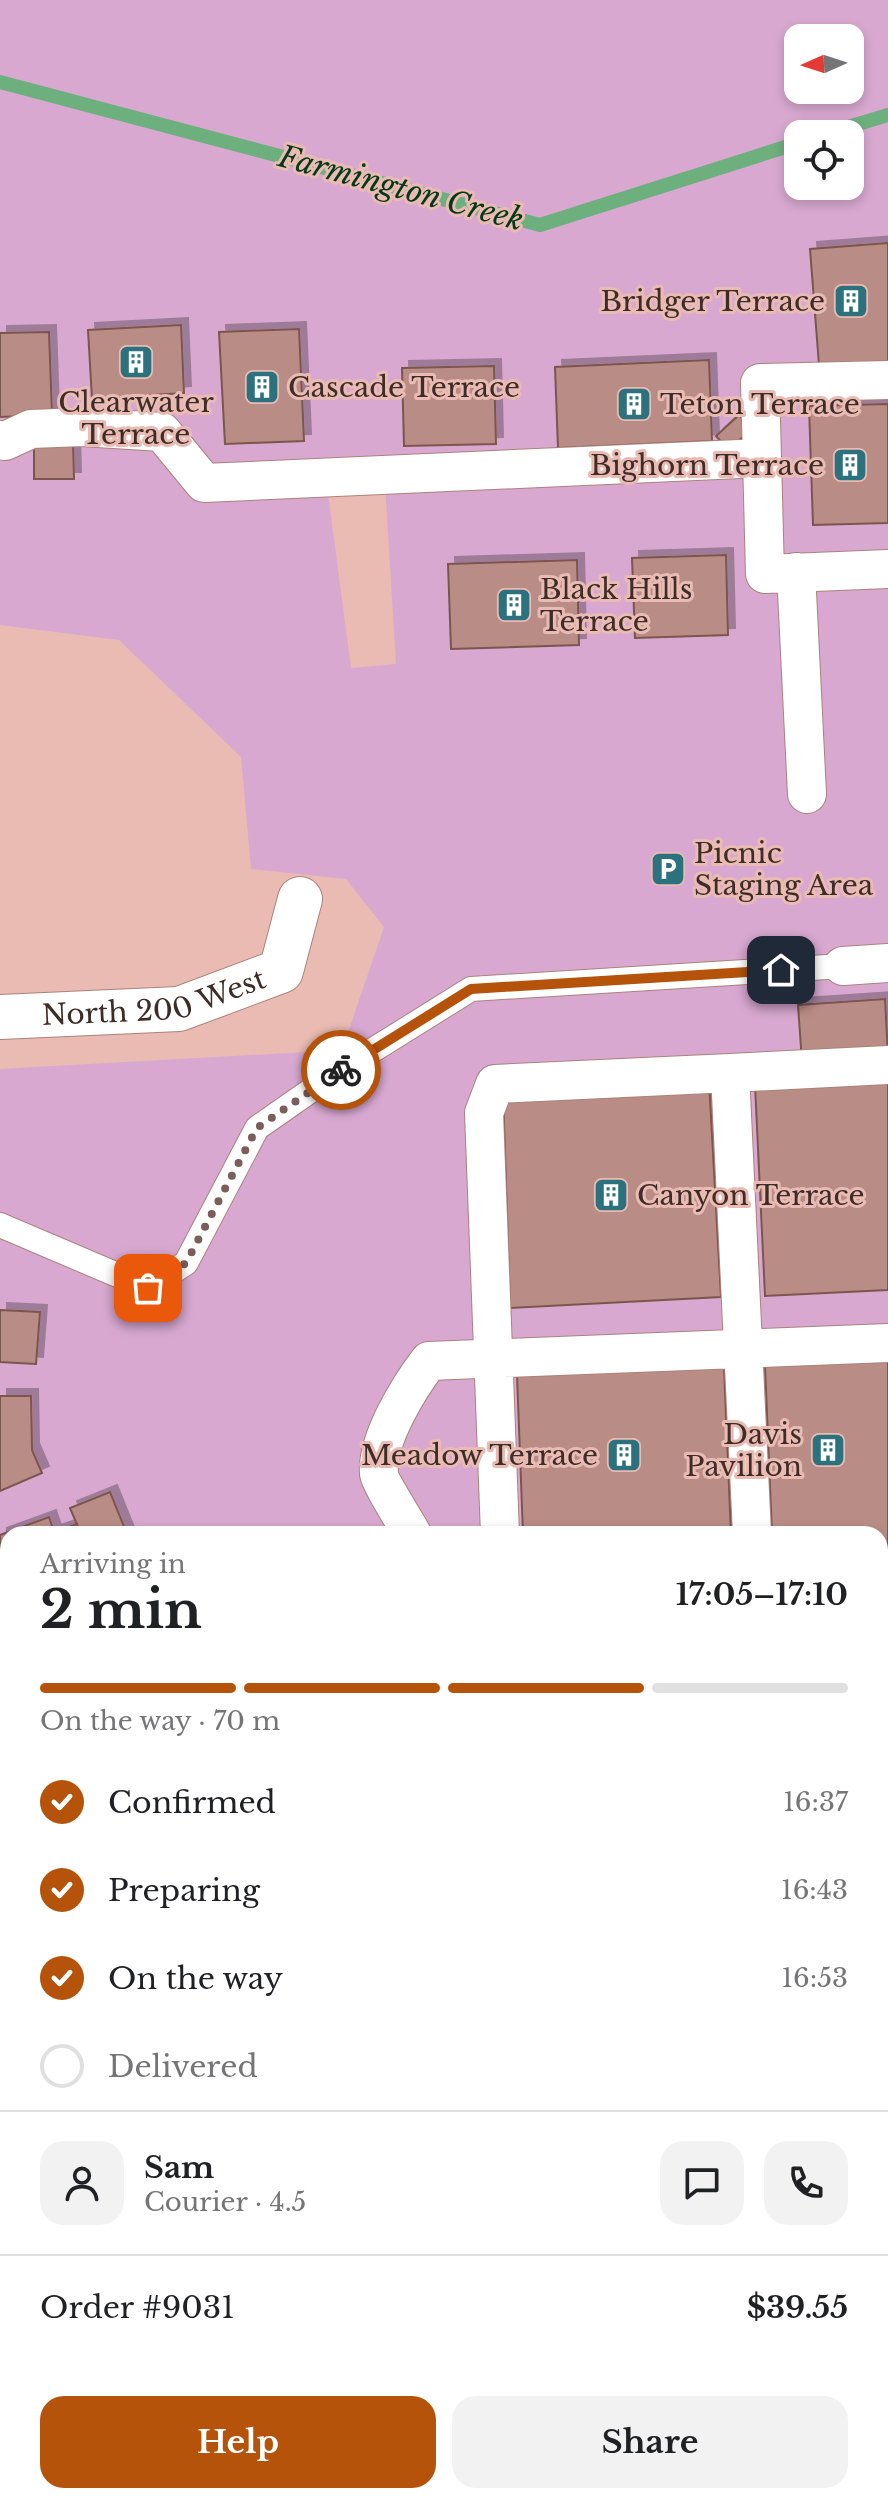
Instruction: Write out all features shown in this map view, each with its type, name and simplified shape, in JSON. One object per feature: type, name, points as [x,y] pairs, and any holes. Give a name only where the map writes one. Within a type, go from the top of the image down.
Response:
[{"type":"street","points":[[888,380],[760,383],[765,574],[888,569]]},
{"type":"street","points":[[0,440],[5,441],[31,429],[82,427],[162,432],[204,483],[762,458]]},
{"type":"street","points":[[796,572],[807,794]]},
{"type":"street","name":"North 200 West","points":[[0,1017],[179,1009],[281,971],[300,899]]},
{"type":"street","points":[[843,966],[888,963]]},
{"type":"street","points":[[500,1526],[484,1113],[495,1084],[888,1065]]},
{"type":"street","points":[[730,1073],[752,1526]]},
{"type":"street","points":[[407,1526],[379,1476],[384,1441],[412,1383],[429,1361],[888,1343]]},
{"type":"lane","points":[[0,1225],[148,1288],[186,1263],[257,1128],[333,1075],[471,989],[843,966]]},
{"type":"shaded area","points":[[0,0],[888,0],[888,1526],[0,1526],[0,1069],[342,1050],[384,927],[346,879],[251,869],[241,757],[119,640],[0,625]],"holes":[[[385,485],[396,664],[351,668],[327,486]]]},
{"type":"building","name":"Bridger Terrace","points":[[888,243],[888,361],[819,365],[810,249]]},
{"type":"building","name":"Clearwater Terrace","points":[[181,325],[184,393],[92,399],[88,330]]},
{"type":"building","name":"Cascade Terrace","points":[[299,329],[304,441],[225,444],[219,332]]},
{"type":"building","points":[[49,332],[52,415],[0,417],[0,333]]},
{"type":"building","name":"Teton Terrace","points":[[709,360],[712,441],[558,448],[555,367]]},
{"type":"building","points":[[494,366],[496,444],[404,446],[402,368]]},
{"type":"building","name":"Bighorn Terrace","points":[[888,404],[888,523],[813,525],[809,406]]},
{"type":"building","points":[[739,415],[752,428],[729,450],[716,436]]},
{"type":"building","points":[[73,441],[74,479],[34,479],[34,442]]},
{"type":"building","points":[[726,555],[728,635],[635,638],[632,558]]},
{"type":"building","name":"Black Hills Terrace","points":[[577,560],[579,645],[451,649],[448,564]]},
{"type":"building","points":[[885,999],[888,1056],[802,1062],[798,1005]]},
{"type":"building","points":[[888,1080],[888,1290],[765,1296],[755,1085]]},
{"type":"building","name":"Canyon Terrace","points":[[709,1081],[721,1297],[510,1308],[503,1092]]},
{"type":"building","points":[[0,1310],[40,1312],[36,1364],[0,1362]]},
{"type":"building","name":"Davis Pavilion","points":[[888,1361],[888,1526],[772,1526],[765,1366]]},
{"type":"building","name":"Meadow Terrace","points":[[724,1367],[731,1526],[523,1526],[517,1375]]},
{"type":"building","points":[[0,1396],[31,1396],[32,1450],[42,1473],[0,1491]]},
{"type":"building","points":[[110,1492],[124,1526],[78,1526],[70,1508]]},
{"type":"building","points":[[49,1517],[52,1526],[24,1526]]},
{"type":"waterway","name":"Farmington Creek","points":[[0,82],[540,225],[784,147]]},
{"type":"waterway","name":"Farmington Creek","points":[[864,122],[888,115]]},
{"type":"way so far","points":[[148,1288],[186,1263],[257,1128],[341,1070]]},
{"type":"place","name":"Bridger Terrace","points":[[851,301]]},
{"type":"place","name":"Clearwater Terrace","points":[[136,362]]},
{"type":"place","name":"Cascade Terrace","points":[[262,387]]},
{"type":"place","name":"Teton Terrace","points":[[634,404]]},
{"type":"place","name":"Bighorn Terrace","points":[[850,465]]},
{"type":"place","name":"Black Hills Terrace","points":[[514,605]]},
{"type":"place","name":"Picnic Staging Area","points":[[668,869]]},
{"type":"place","name":"Canyon Terrace","points":[[611,1195]]},
{"type":"place","name":"Davis Pavilion","points":[[828,1450]]},
{"type":"place","name":"Meadow Terrace","points":[[624,1455]]},
{"type":"route","points":[[341,1070],[471,989],[781,970]]}]
